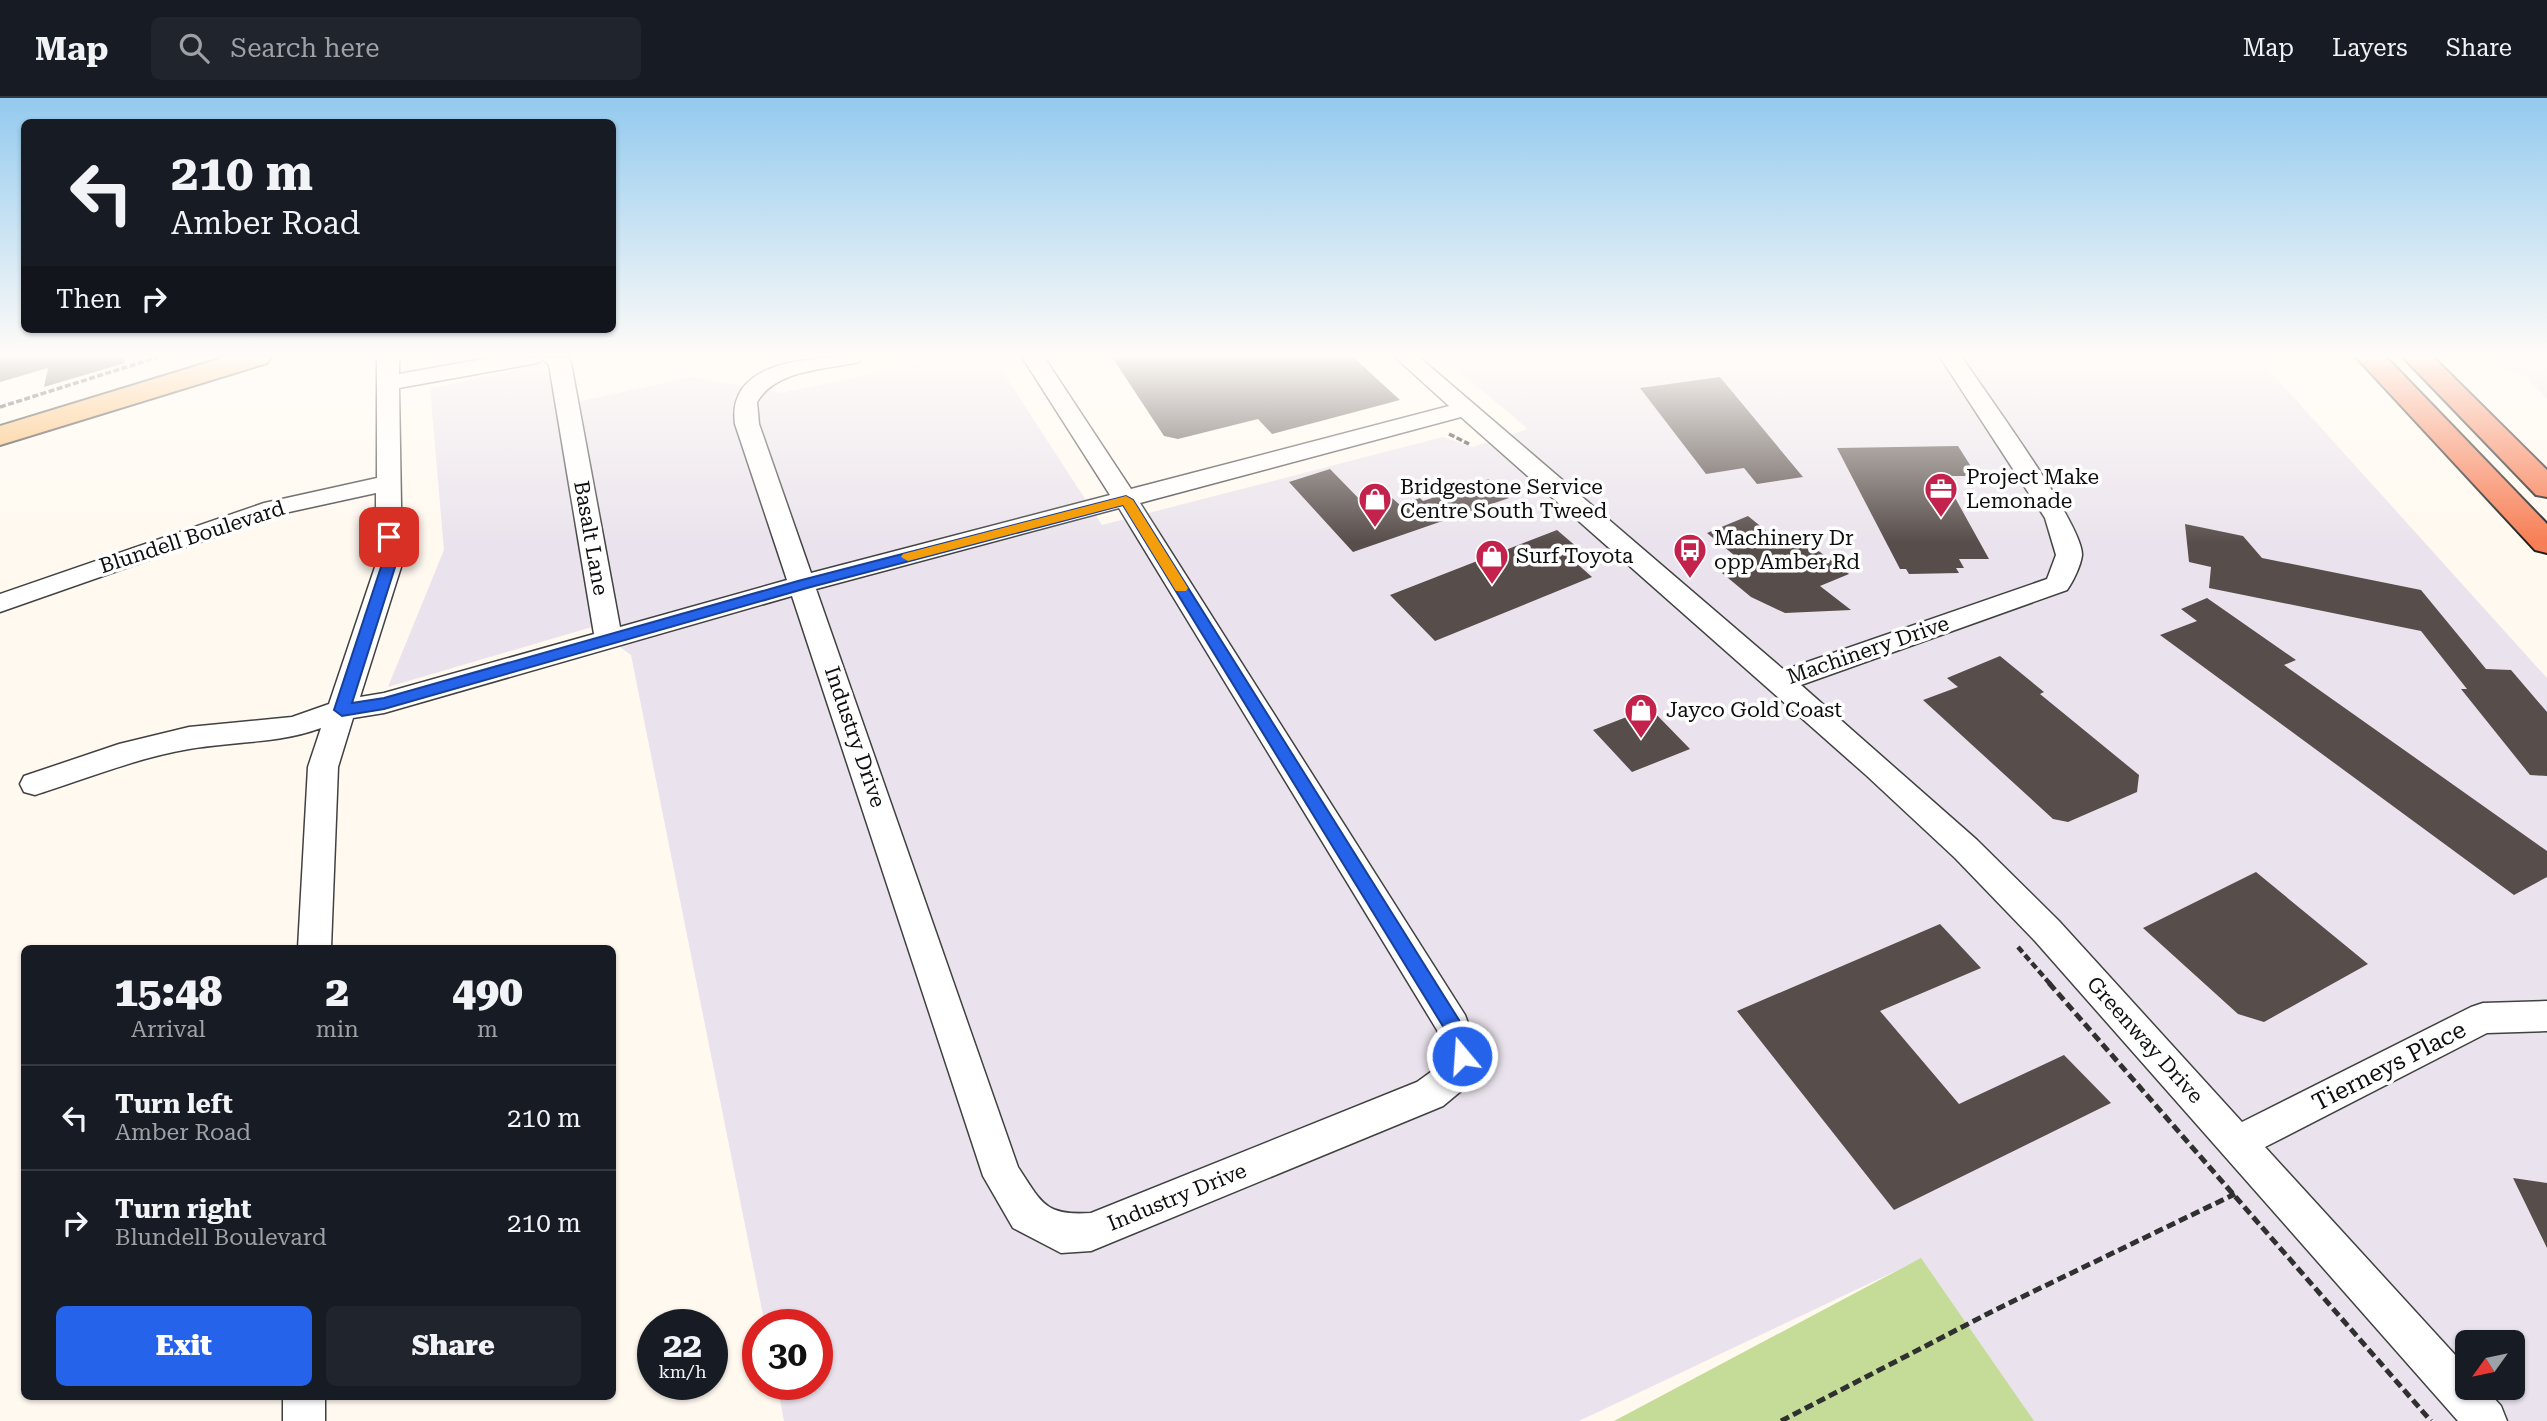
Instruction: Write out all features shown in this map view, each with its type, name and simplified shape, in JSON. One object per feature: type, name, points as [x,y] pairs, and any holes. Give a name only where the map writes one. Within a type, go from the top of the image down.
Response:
[{"type":"highway","points":[[2429,419],[2547,543]]},
{"type":"highway","points":[[2478,419],[2547,488]]},
{"type":"main road","points":[[0,436],[56,419]]},
{"type":"street","points":[[314,945],[323,767],[389,564],[388,419]]},
{"type":"street","name":"Basalt Lane","points":[[570,419],[608,639]]},
{"type":"street","name":"Industry Drive","points":[[746,419],[1002,1176],[1027,1215],[1061,1234],[1091,1232],[1430,1094],[1448,1080],[1462,1056],[1453,1026],[1073,419]]},
{"type":"street","points":[[35,785],[119,755],[189,738],[294,727],[342,710],[384,703],[803,584],[1429,419]]},
{"type":"street","name":"Machinery Drive","points":[[1476,419],[1780,682],[2058,584],[2069,555],[2057,518],[1992,419]]},
{"type":"street","name":"Blundell Boulevard","points":[[0,603],[273,508],[388,483]]},
{"type":"street","name":"Greenway Drive","points":[[1780,682],[1956,840],[2047,931],[2486,1421]]},
{"type":"street","name":"Tierneys Place","points":[[2237,1143],[2483,1018],[2547,1016]]},
{"type":"street","points":[[304,1400],[304,1421]]},
{"type":"path","points":[[1447,432],[1471,444],[1475,439]]},
{"type":"path","points":[[2014,942],[2431,1421]]},
{"type":"path","points":[[1781,1421],[1996,1310],[2235,1194]]},
{"type":"shaded area","points":[[433,419],[1033,419],[1102,525],[1443,437],[1473,447],[1528,429],[1516,419],[2313,419],[2547,678],[2547,1421],[2023,1421],[1921,1259],[1579,1421],[784,1421],[780,1400],[833,1400],[833,1309],[762,1309],[631,655],[592,627],[388,687],[444,550]]},
{"type":"green space","points":[[1921,1258],[2034,1421],[1614,1421]]},
{"type":"building","points":[[1153,419],[1329,419],[1272,434],[1258,419],[1178,439],[1164,436]]},
{"type":"building","points":[[1664,419],[1755,419],[1803,477],[1757,484],[1744,468],[1706,474]]},
{"type":"building","points":[[1958,446],[1977,476],[1943,476],[1989,559],[1959,559],[1964,568],[1956,568],[1959,573],[1909,574],[1906,569],[1900,569],[1837,448]]},
{"type":"building","name":"Bridgestone Service Centre South Tweed","points":[[1330,469],[1367,507],[1392,498],[1400,505],[1420,498],[1423,501],[1489,479],[1509,498],[1353,552],[1289,482]]},
{"type":"building","points":[[1748,516],[1786,547],[1804,540],[1849,574],[1820,586],[1851,610],[1785,613],[1751,597],[1722,573],[1745,564],[1707,533]]},
{"type":"building","points":[[2185,524],[2243,536],[2262,558],[2421,590],[2486,669],[2511,670],[2547,712],[2547,776],[2530,775],[2461,689],[2467,689],[2421,631],[2209,588],[2211,567],[2189,562]]},
{"type":"building","name":"Surf Toyota","points":[[1557,530],[1578,548],[1565,553],[1592,577],[1435,641],[1390,595]]},
{"type":"building","points":[[2207,598],[2296,660],[2284,665],[2547,851],[2547,877],[2514,895],[2160,635],[2197,621],[2181,609]]},
{"type":"building","points":[[2000,656],[2044,692],[2040,694],[2139,775],[2137,792],[2068,822],[2053,819],[1923,700],[1958,687],[1947,678]]},
{"type":"building","name":"Jayco Gold Coast","points":[[1650,708],[1690,749],[1632,772],[1593,730]]},
{"type":"building","points":[[2256,872],[2368,964],[2264,1022],[2238,1014],[2143,928]]},
{"type":"building","points":[[1940,924],[1981,968],[1880,1011],[1959,1104],[2064,1055],[2111,1103],[1894,1210],[1737,1011]]},
{"type":"building","points":[[2513,1178],[2547,1183],[2547,1248]]},
{"type":"slow traffic","points":[[908,557],[1126,500],[1181,588]]},
{"type":"place","name":"Project Make Lemonade","points":[[1941,519]]},
{"type":"place","name":"Bridgestone Service Centre South Tweed","points":[[1375,529]]},
{"type":"place","name":"Machinery Dr opp Amber Rd","points":[[1690,580]]},
{"type":"place","name":"Surf Toyota","points":[[1492,586]]},
{"type":"place","name":"Jayco Gold Coast","points":[[1641,740]]},
{"type":"route","points":[[389,537],[389,564],[342,710],[384,703],[803,584],[1126,500],[1453,1026],[1462,1056]]}]
